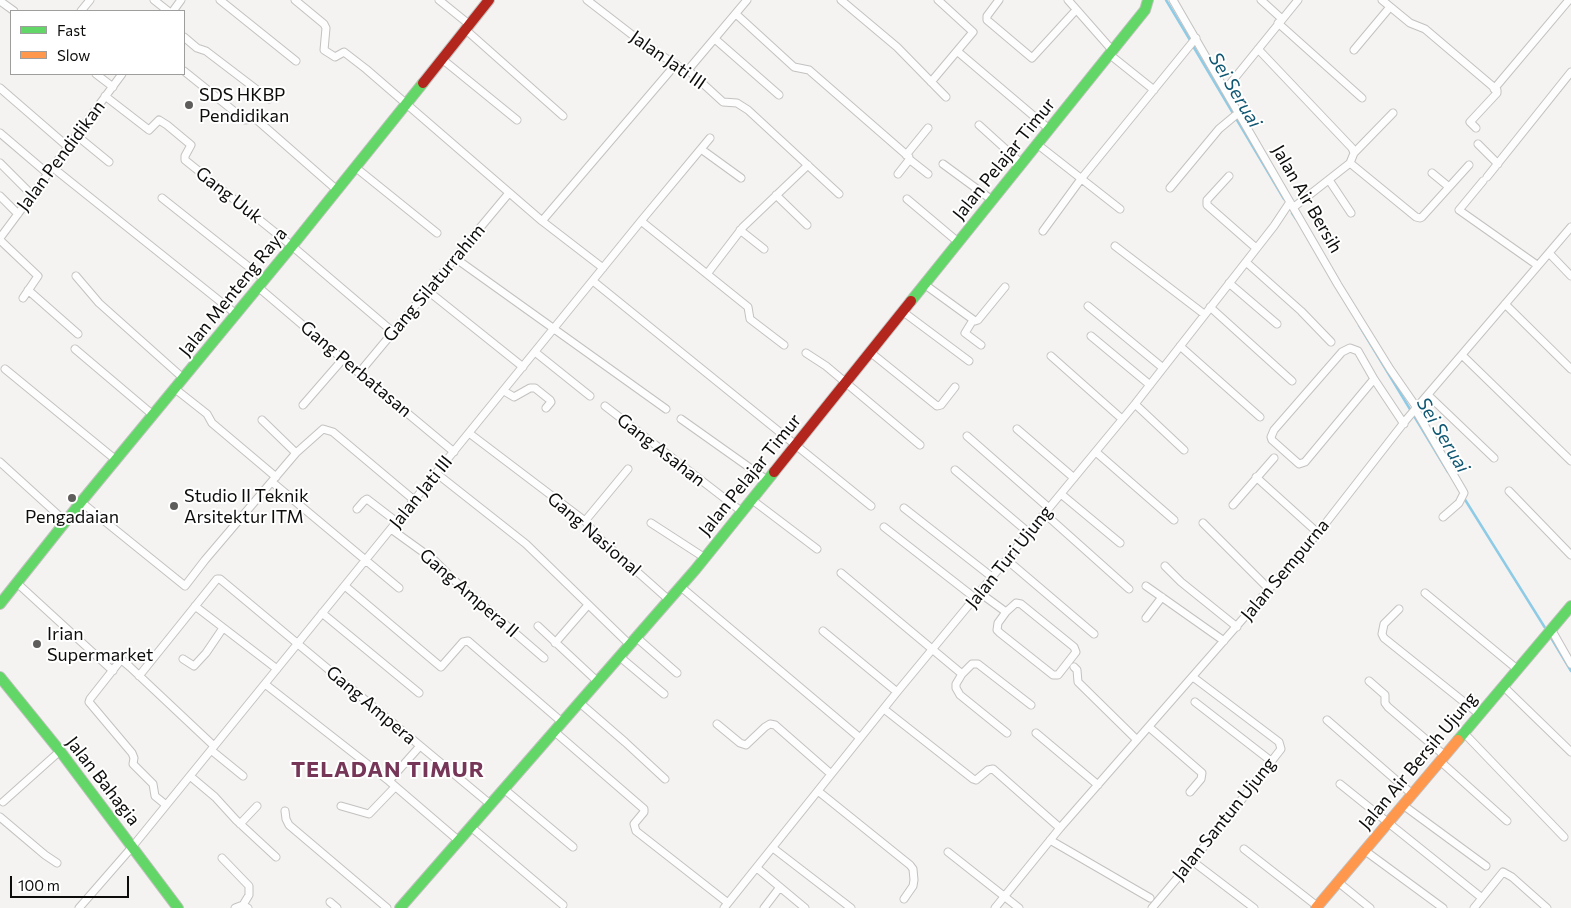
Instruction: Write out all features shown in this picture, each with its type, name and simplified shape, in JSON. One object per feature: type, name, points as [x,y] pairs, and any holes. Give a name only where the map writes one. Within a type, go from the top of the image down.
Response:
[{"type":"street","points":[[82,10],[90,0]]},
{"type":"street","points":[[154,0],[167,10]]},
{"type":"street","points":[[220,0],[296,61]]},
{"type":"street","points":[[295,0],[324,24],[326,28],[324,50],[335,57],[344,52],[407,103],[542,221],[603,268]]},
{"type":"street","points":[[439,0],[563,116]]},
{"type":"street","name":"Jalan Menteng Raya","points":[[0,604],[490,0]]},
{"type":"street","name":"Jalan Jati III","points":[[587,0],[644,44],[684,70],[688,70],[723,102],[737,103],[748,110],[839,194]]},
{"type":"street","points":[[688,70],[747,0]]},
{"type":"street","points":[[841,0],[897,47],[946,97]]},
{"type":"street","points":[[999,0],[987,16],[987,20],[1032,58],[1076,10]]},
{"type":"street","points":[[1068,0],[1110,52],[1154,90]]},
{"type":"street","points":[[1110,52],[1145,10],[1148,0]]},
{"type":"street","name":"Jalan Air Bersih","points":[[1173,0],[1225,90],[1235,115],[1292,205],[1338,285],[1414,406],[1462,488],[1464,493],[1460,501],[1443,517]]},
{"type":"street","points":[[1261,0],[1280,21],[1362,98]]},
{"type":"street","points":[[1225,90],[1298,0]]},
{"type":"street","points":[[1382,0],[1410,23],[1423,27],[1497,90],[1470,122],[1476,128]]},
{"type":"street","points":[[1494,89],[1569,0]]},
{"type":"street","points":[[0,1],[13,10]]},
{"type":"street","points":[[930,82],[973,32],[943,2]]},
{"type":"street","points":[[1354,50],[1390,7]]},
{"type":"street","points":[[736,14],[794,67],[809,70],[928,174]]},
{"type":"street","points":[[185,38],[197,48],[206,51],[269,100]]},
{"type":"street","points":[[1043,231],[1081,179],[1196,38]]},
{"type":"street","points":[[716,39],[779,95]]},
{"type":"street","points":[[1258,48],[1352,148],[1352,159],[1416,217],[1422,218],[1469,165]]},
{"type":"street","points":[[957,51],[1049,129]]},
{"type":"street","name":"Jalan Pelajar Timur","points":[[400,908],[681,587],[1110,52]]},
{"type":"street","points":[[442,59],[517,120]]},
{"type":"street","points":[[542,221],[676,64]]},
{"type":"street","points":[[185,72],[245,120],[254,118],[257,120],[337,190]]},
{"type":"street","points":[[1537,265],[1459,210],[1571,72]]},
{"type":"street","points":[[97,75],[113,87]]},
{"type":"street","name":"Jalan Pendidikan","points":[[0,239],[121,75]]},
{"type":"street","points":[[0,88],[68,146]]},
{"type":"street","name":"Gang Uuk","points":[[105,96],[148,130],[159,120],[167,125],[191,145],[185,160],[292,246],[393,332]]},
{"type":"street","name":"Jalan Turi Ujung","points":[[726,906],[897,692],[1135,404],[1256,248],[1292,205],[1330,180],[1352,159],[1393,113]]},
{"type":"street","points":[[1170,188],[1209,140],[1235,115]]},
{"type":"street","points":[[979,125],[1021,163]]},
{"type":"street","points":[[898,174],[928,128]]},
{"type":"street","points":[[0,133],[236,314]]},
{"type":"street","points":[[76,135],[109,162]]},
{"type":"street","name":"Jalan Jati III","points":[[80,908],[133,846],[710,138]]},
{"type":"street","points":[[1037,144],[1120,209]]},
{"type":"street","points":[[1478,144],[1498,164]]},
{"type":"street","points":[[700,149],[741,178]]},
{"type":"street","points":[[0,163],[32,195]]},
{"type":"street","points":[[944,164],[992,200]]},
{"type":"street","points":[[707,274],[740,230],[808,165]]},
{"type":"street","points":[[355,167],[437,233]]},
{"type":"street","points":[[1432,173],[1449,187]]},
{"type":"street","points":[[1229,176],[1207,200],[1207,205],[1256,248]]},
{"type":"street","points":[[1330,180],[1351,213]]},
{"type":"street","name":"Gang Silaturrahim","points":[[359,374],[509,193]]},
{"type":"street","points":[[776,195],[807,225]]},
{"type":"street","points":[[0,196],[18,214]]},
{"type":"street","name":"Gang Perbatasan","points":[[162,198],[261,283],[359,374],[454,452]]},
{"type":"street","points":[[907,199],[958,242]]},
{"type":"street","points":[[641,221],[748,307],[750,319],[784,345]]},
{"type":"street","name":"Jalan Sempurna","points":[[995,908],[1060,828],[1318,533],[1405,422],[1414,406],[1428,395],[1571,227]]},
{"type":"street","points":[[740,230],[764,249]]},
{"type":"street","points":[[0,239],[38,276],[22,298]]},
{"type":"street","points":[[1115,246],[1204,314]]},
{"type":"street","points":[[1549,253],[1571,276]]},
{"type":"street","points":[[455,258],[666,409]]},
{"type":"street","points":[[1246,262],[1331,342]]},
{"type":"street","points":[[76,276],[99,303],[184,378]]},
{"type":"street","points":[[593,281],[871,506]]},
{"type":"street","points":[[1229,283],[1278,324]]},
{"type":"street","points":[[924,284],[973,320],[978,320],[1005,287]]},
{"type":"street","points":[[28,290],[78,334]]},
{"type":"street","points":[[428,291],[523,367]]},
{"type":"street","points":[[1505,304],[1571,369]]},
{"type":"street","points":[[1088,306],[1163,368]]},
{"type":"street","points":[[1210,307],[1292,381]]},
{"type":"street","points":[[902,312],[969,361]]},
{"type":"street","points":[[973,320],[965,333],[981,345]]},
{"type":"street","points":[[1091,336],[1150,385]]},
{"type":"street","points":[[1180,346],[1260,417]]},
{"type":"street","points":[[1374,379],[1305,462],[1299,464],[1272,440],[1271,437],[1274,430],[1342,352],[1350,348],[1358,351],[1374,379],[1405,422]]},
{"type":"street","points":[[75,349],[153,415]]},
{"type":"street","points":[[535,352],[590,396]]},
{"type":"street","points":[[870,352],[937,406],[941,405],[955,387]]},
{"type":"street","points":[[806,353],[821,362],[920,444]]},
{"type":"street","points":[[1462,354],[1571,461]]},
{"type":"street","points":[[1051,356],[1122,419]]},
{"type":"street","points":[[303,405],[343,359]]},
{"type":"street","points":[[5,369],[116,460]]},
{"type":"street","points":[[174,388],[206,414],[212,423],[365,561],[399,588]]},
{"type":"street","points":[[504,391],[514,397],[530,388],[535,388],[549,398],[551,402],[546,408]]},
{"type":"street","points":[[1428,395],[1494,458]]},
{"type":"street","points":[[1135,404],[1184,450]]},
{"type":"street","name":"Gang Asahan","points":[[605,406],[741,511]]},
{"type":"street","points":[[681,419],[767,480]]},
{"type":"street","points":[[262,420],[296,453]]},
{"type":"street","points":[[81,502],[185,586],[296,453],[321,430],[328,429],[414,500]]},
{"type":"street","points":[[1017,429],[1074,478]]},
{"type":"street","name":"Gang Nasional","points":[[469,433],[585,521],[598,537],[669,600]]},
{"type":"street","points":[[967,436],[1129,589]]},
{"type":"street","points":[[1096,452],[1174,520]]},
{"type":"street","points":[[1233,505],[1274,458]]},
{"type":"street","points":[[0,462],[66,522]]},
{"type":"street","points":[[585,521],[628,468]]},
{"type":"street","points":[[955,470],[1028,533]]},
{"type":"street","points":[[436,473],[526,544],[588,605],[677,673]]},
{"type":"street","points":[[1256,477],[1318,533]]},
{"type":"street","points":[[1509,491],[1571,555]]},
{"type":"street","points":[[1061,494],[1120,543]]},
{"type":"street","points":[[357,509],[367,499],[397,522]]},
{"type":"street","points":[[751,500],[817,549]]},
{"type":"street","points":[[904,508],[992,577]]},
{"type":"street","points":[[651,522],[705,558]]},
{"type":"street","points":[[1202,523],[1269,589]]},
{"type":"street","points":[[884,527],[978,596],[1006,612]]},
{"type":"street","name":"Gang Ampera II","points":[[391,529],[434,560],[456,582],[544,658]]},
{"type":"street","points":[[1006,560],[1094,634]]},
{"type":"street","points":[[1165,566],[1181,582],[1237,626]]},
{"type":"street","points":[[841,573],[962,674]]},
{"type":"street","name":"Gang Ampera","points":[[195,606],[220,579],[490,804]]},
{"type":"street","points":[[17,583],[113,671]]},
{"type":"street","points":[[345,586],[441,667],[463,642],[468,641],[563,723]]},
{"type":"street","points":[[1146,586],[1224,641]]},
{"type":"street","points":[[681,587],[860,738]]},
{"type":"street","points":[[1425,594],[1518,669]]},
{"type":"street","points":[[1146,618],[1162,597]]},
{"type":"street","points":[[1016,603],[1021,604],[1074,647],[1076,652],[1058,675],[1053,676],[997,630],[998,623],[1006,612],[1016,603]]},
{"type":"street","points":[[555,642],[588,605]]},
{"type":"street","points":[[139,676],[195,606],[277,669]]},
{"type":"street","points":[[1571,606],[1549,632],[1571,664]]},
{"type":"street","points":[[1399,609],[1384,624],[1382,634],[1384,638],[1479,714]]},
{"type":"street","points":[[322,613],[419,693]]},
{"type":"street","points":[[538,626],[598,682]]},
{"type":"street","points":[[183,659],[194,666],[206,653],[223,628]]},
{"type":"street","points":[[823,631],[897,692]]},
{"type":"street","name":"Jalan Air Bersih Ujung","points":[[1317,907],[1549,632]]},
{"type":"street","points":[[620,657],[664,694]]},
{"type":"street","points":[[166,805],[155,796],[153,784],[134,764],[132,752],[89,702],[123,660],[243,776]]},
{"type":"street","points":[[1007,733],[960,695],[956,684],[962,674],[972,664],[978,664],[1031,705]]},
{"type":"street","points":[[1074,667],[1077,670],[1078,682],[1137,740]]},
{"type":"street","name":"Jalan Bahagia","points":[[0,677],[60,751],[178,908]]},
{"type":"street","name":"Jalan Santun Ujung","points":[[1152,908],[1218,830],[1281,749],[1279,742],[1193,677]]},
{"type":"street","points":[[1369,681],[1385,695],[1385,703],[1388,707],[1507,821]]},
{"type":"street","points":[[265,684],[389,781],[458,841]]},
{"type":"street","points":[[1503,686],[1571,752]]},
{"type":"street","points":[[1195,702],[1271,761]]},
{"type":"street","points":[[580,703],[665,779]]},
{"type":"street","points":[[884,709],[973,779],[976,780],[993,768],[1060,828]]},
{"type":"street","points":[[1327,720],[1412,794]]},
{"type":"street","points":[[717,724],[740,743],[746,745],[765,727],[770,724],[775,726],[831,774]]},
{"type":"street","points":[[1149,727],[1202,773],[1201,779],[1190,792]]},
{"type":"street","points":[[556,732],[644,809],[644,812],[634,824],[636,831],[726,906]]},
{"type":"street","points":[[1036,733],[1098,784]]},
{"type":"street","points":[[1464,733],[1564,837]]},
{"type":"street","points":[[389,781],[420,746]]},
{"type":"street","points":[[3,802],[60,751]]},
{"type":"street","points":[[190,776],[215,797],[240,824],[276,857]]},
{"type":"street","points":[[1340,784],[1482,898]]},
{"type":"street","points":[[341,806],[369,814],[395,787]]},
{"type":"street","points":[[504,789],[573,847]]},
{"type":"street","points":[[818,791],[910,865],[913,870],[913,886],[904,899]]},
{"type":"street","points":[[1403,805],[1486,866]]},
{"type":"street","points":[[240,824],[257,806]]},
{"type":"street","points":[[284,811],[289,825],[387,908]]},
{"type":"street","points":[[0,817],[44,855],[57,863]]},
{"type":"street","points":[[470,827],[563,905]]},
{"type":"street","points":[[1050,840],[1150,898]]},
{"type":"street","points":[[773,848],[851,908]]},
{"type":"street","points":[[1244,849],[1317,907]]},
{"type":"street","points":[[1364,850],[1442,908]]},
{"type":"street","points":[[948,852],[1019,908]]},
{"type":"street","points":[[222,858],[249,886],[246,907],[235,908]]},
{"type":"street","points":[[1192,860],[1254,908]]},
{"type":"street","points":[[757,868],[805,908]]},
{"type":"street","points":[[1474,908],[1503,872],[1509,874],[1547,908]]},
{"type":"street","points":[[1338,882],[1370,908]]},
{"type":"street","points":[[764,908],[780,887]]},
{"type":"street","points":[[330,902],[337,908]]},
{"type":"waterway","name":"Sei Seruai","points":[[1166,0],[1190,40]]},
{"type":"waterway","name":"Sei Seruai","points":[[1193,46],[1284,199]]},
{"type":"waterway","name":"Sei Seruai","points":[[1292,213],[1296,219]]},
{"type":"waterway","name":"Sei Seruai","points":[[1359,325],[1448,472]]},
{"type":"waterway","name":"Sei Seruai","points":[[1464,498],[1547,631]]},
{"type":"waterway","name":"Sei Seruai","points":[[1550,636],[1571,671]]},
{"type":"traffic: fast","points":[[911,301],[1145,10],[1148,0]]},
{"type":"traffic: fast","points":[[0,604],[423,83]]},
{"type":"traffic: fast","points":[[400,908],[695,570],[774,472]]},
{"type":"traffic: fast","points":[[1458,740],[1571,606]]},
{"type":"traffic: fast","points":[[0,677],[60,751],[178,908]]},
{"type":"traffic: slow","points":[[1316,908],[1458,740]]},
{"type":"traffic: jam","points":[[423,83],[489,0]]},
{"type":"traffic: jam","points":[[774,472],[911,301]]},
{"type":"place","name":"SDS HKBP Pendidikan","points":[[189,105]]},
{"type":"place","name":"Pengadaian","points":[[72,498]]},
{"type":"place","name":"Studio II Teknik Arsitektur ITM","points":[[174,506]]},
{"type":"place","name":"Irian Supermarket","points":[[37,644]]},
{"type":"district","name":"TELADAN TIMUR","points":[[388,770]]}]
